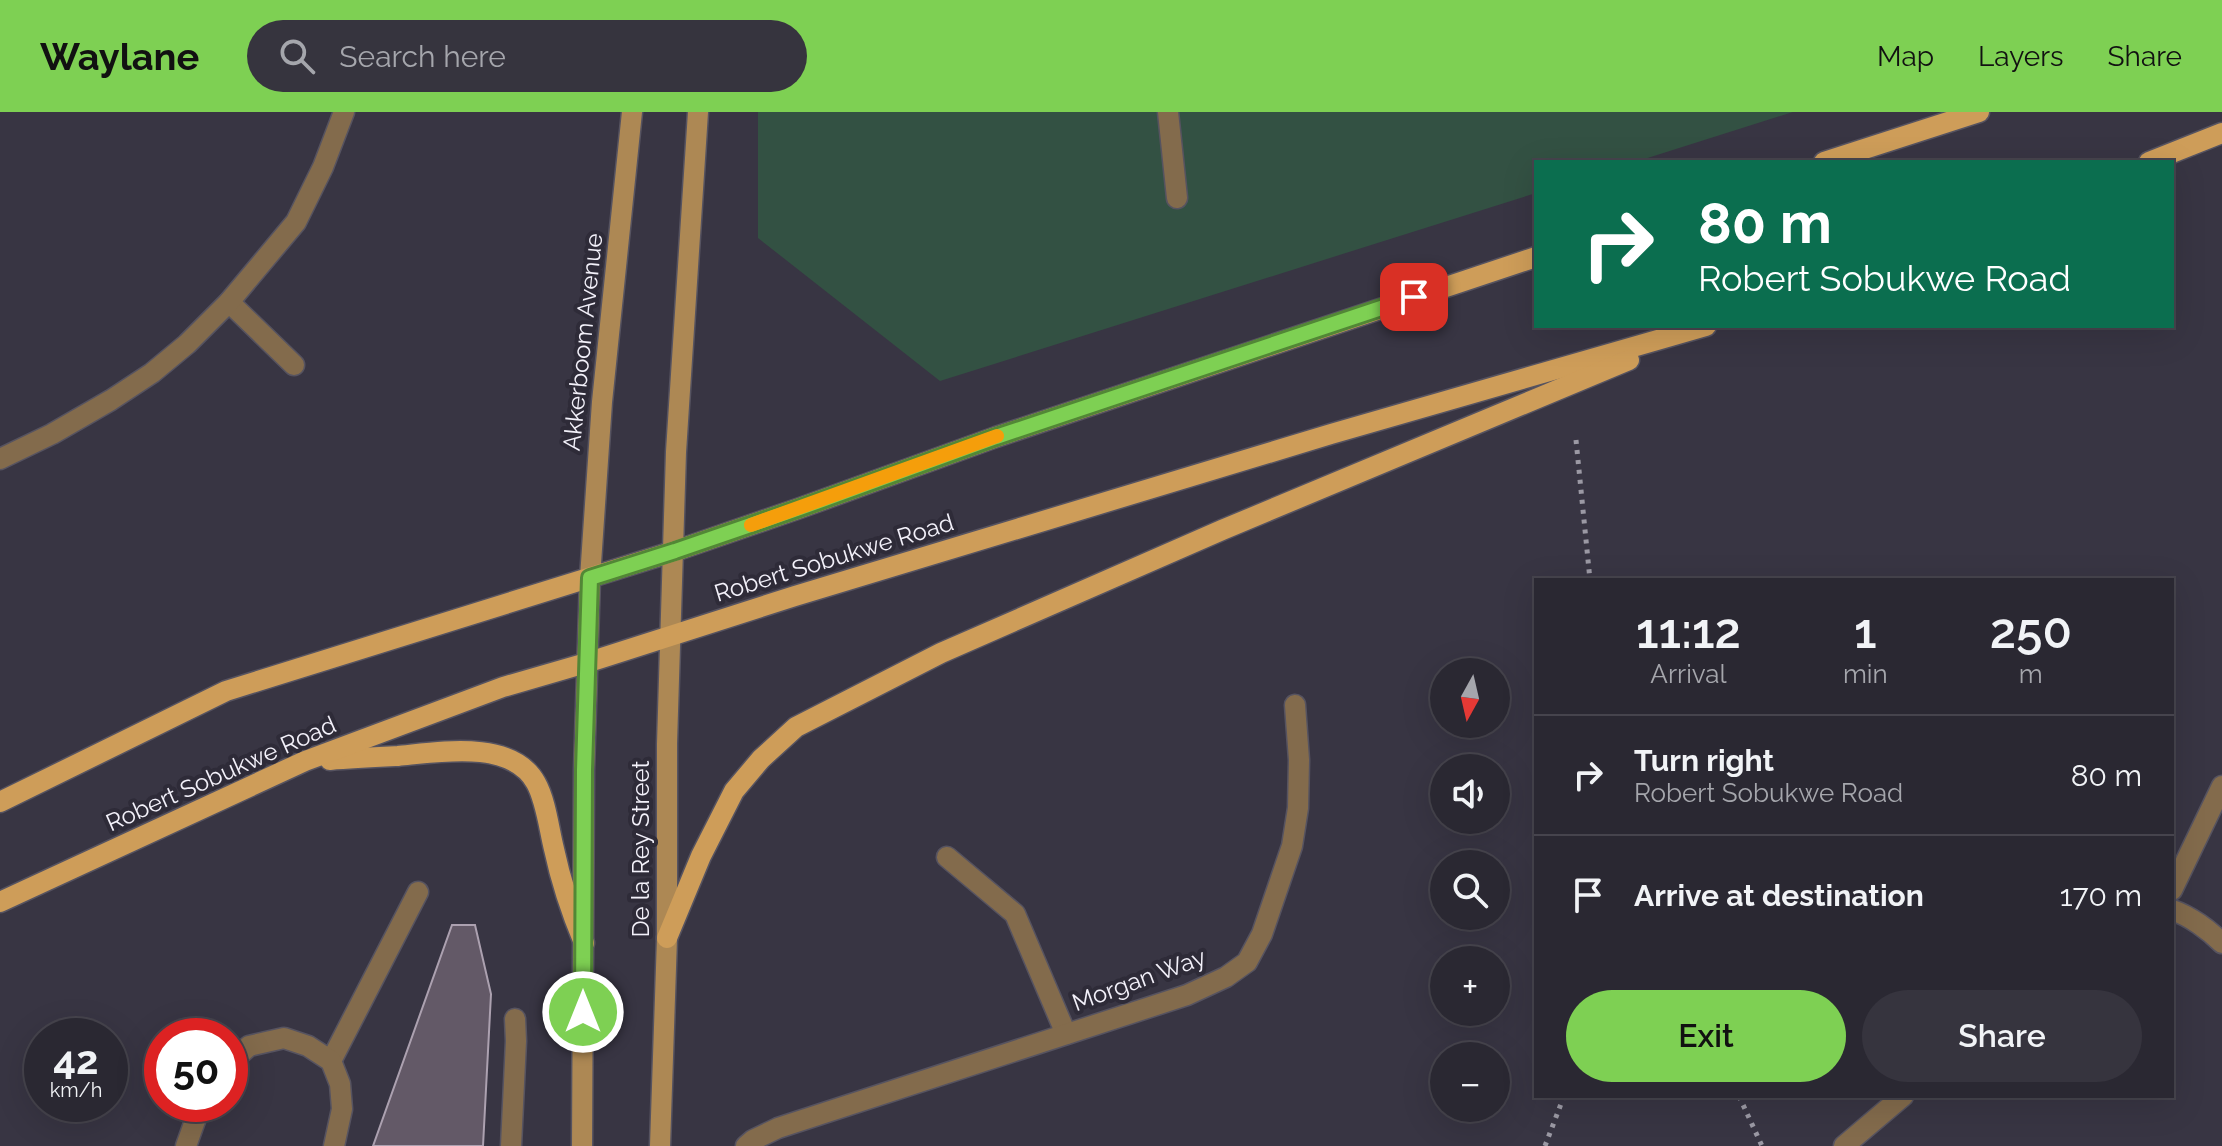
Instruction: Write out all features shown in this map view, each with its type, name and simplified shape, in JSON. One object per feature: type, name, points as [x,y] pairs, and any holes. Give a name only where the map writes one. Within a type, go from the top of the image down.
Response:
[{"type":"main road","name":"Akkerboom Avenue","points":[[590,578],[602,402],[632,112]]},
{"type":"main road","points":[[675,551],[676,452],[698,112]]},
{"type":"main road","points":[[1830,160],[1979,112]]},
{"type":"main road","points":[[2154,160],[2222,133]]},
{"type":"main road","points":[[0,802],[226,691],[675,551],[996,437],[1534,258]]},
{"type":"main road","name":"Robert Sobukwe Road","points":[[0,902],[305,761],[503,687],[1331,434],[1701,328]]},
{"type":"main road","points":[[667,938],[701,856],[734,791],[761,759],[796,727],[954,647],[1222,530],[1703,328]]},
{"type":"main road","name":"De la Rey Street","points":[[660,1146],[667,938],[667,744],[675,551]]},
{"type":"main road","points":[[582,1146],[586,663],[590,578]]},
{"type":"main road","points":[[305,761],[456,751],[486,753],[510,759],[536,783],[568,903],[584,943]]},
{"type":"street","points":[[0,459],[52,434],[152,373],[187,344],[229,302],[296,222],[323,167],[344,112]]},
{"type":"street","points":[[1168,112],[1177,198]]},
{"type":"street","points":[[229,302],[294,365]]},
{"type":"street","name":"Morgan Way","points":[[746,1146],[778,1128],[1187,995],[1226,977],[1247,962],[1262,934],[1292,846],[1299,776],[1295,705]]},
{"type":"street","points":[[2174,886],[2222,786]]},
{"type":"street","name":"Morgan Way","points":[[947,857],[1015,914],[1066,1034]]},
{"type":"street","points":[[331,1061],[418,892]]},
{"type":"street","points":[[2174,911],[2220,937]]},
{"type":"street","points":[[511,1146],[515,1019]]},
{"type":"street","points":[[248,1047],[284,1038],[308,1046],[331,1061],[340,1084],[342,1109],[334,1146]]},
{"type":"street","points":[[1844,1146],[1901,1098]]},
{"type":"street","points":[[186,1146],[195,1122]]},
{"type":"path","points":[[1576,440],[1590,578]]},
{"type":"path","points":[[1545,1146],[1563,1098]]},
{"type":"path","points":[[1740,1098],[1762,1146]]},
{"type":"green space","points":[[758,112],[1793,112],[1641,160],[1534,160],[1534,194],[940,381],[758,238]]},
{"type":"building","points":[[452,925],[475,925],[491,994],[483,1146],[373,1146]]},
{"type":"slow traffic","points":[[751,525],[997,436]]},
{"type":"route","points":[[583,1012],[584,770],[590,578],[800,508],[996,437],[1414,297]]}]
